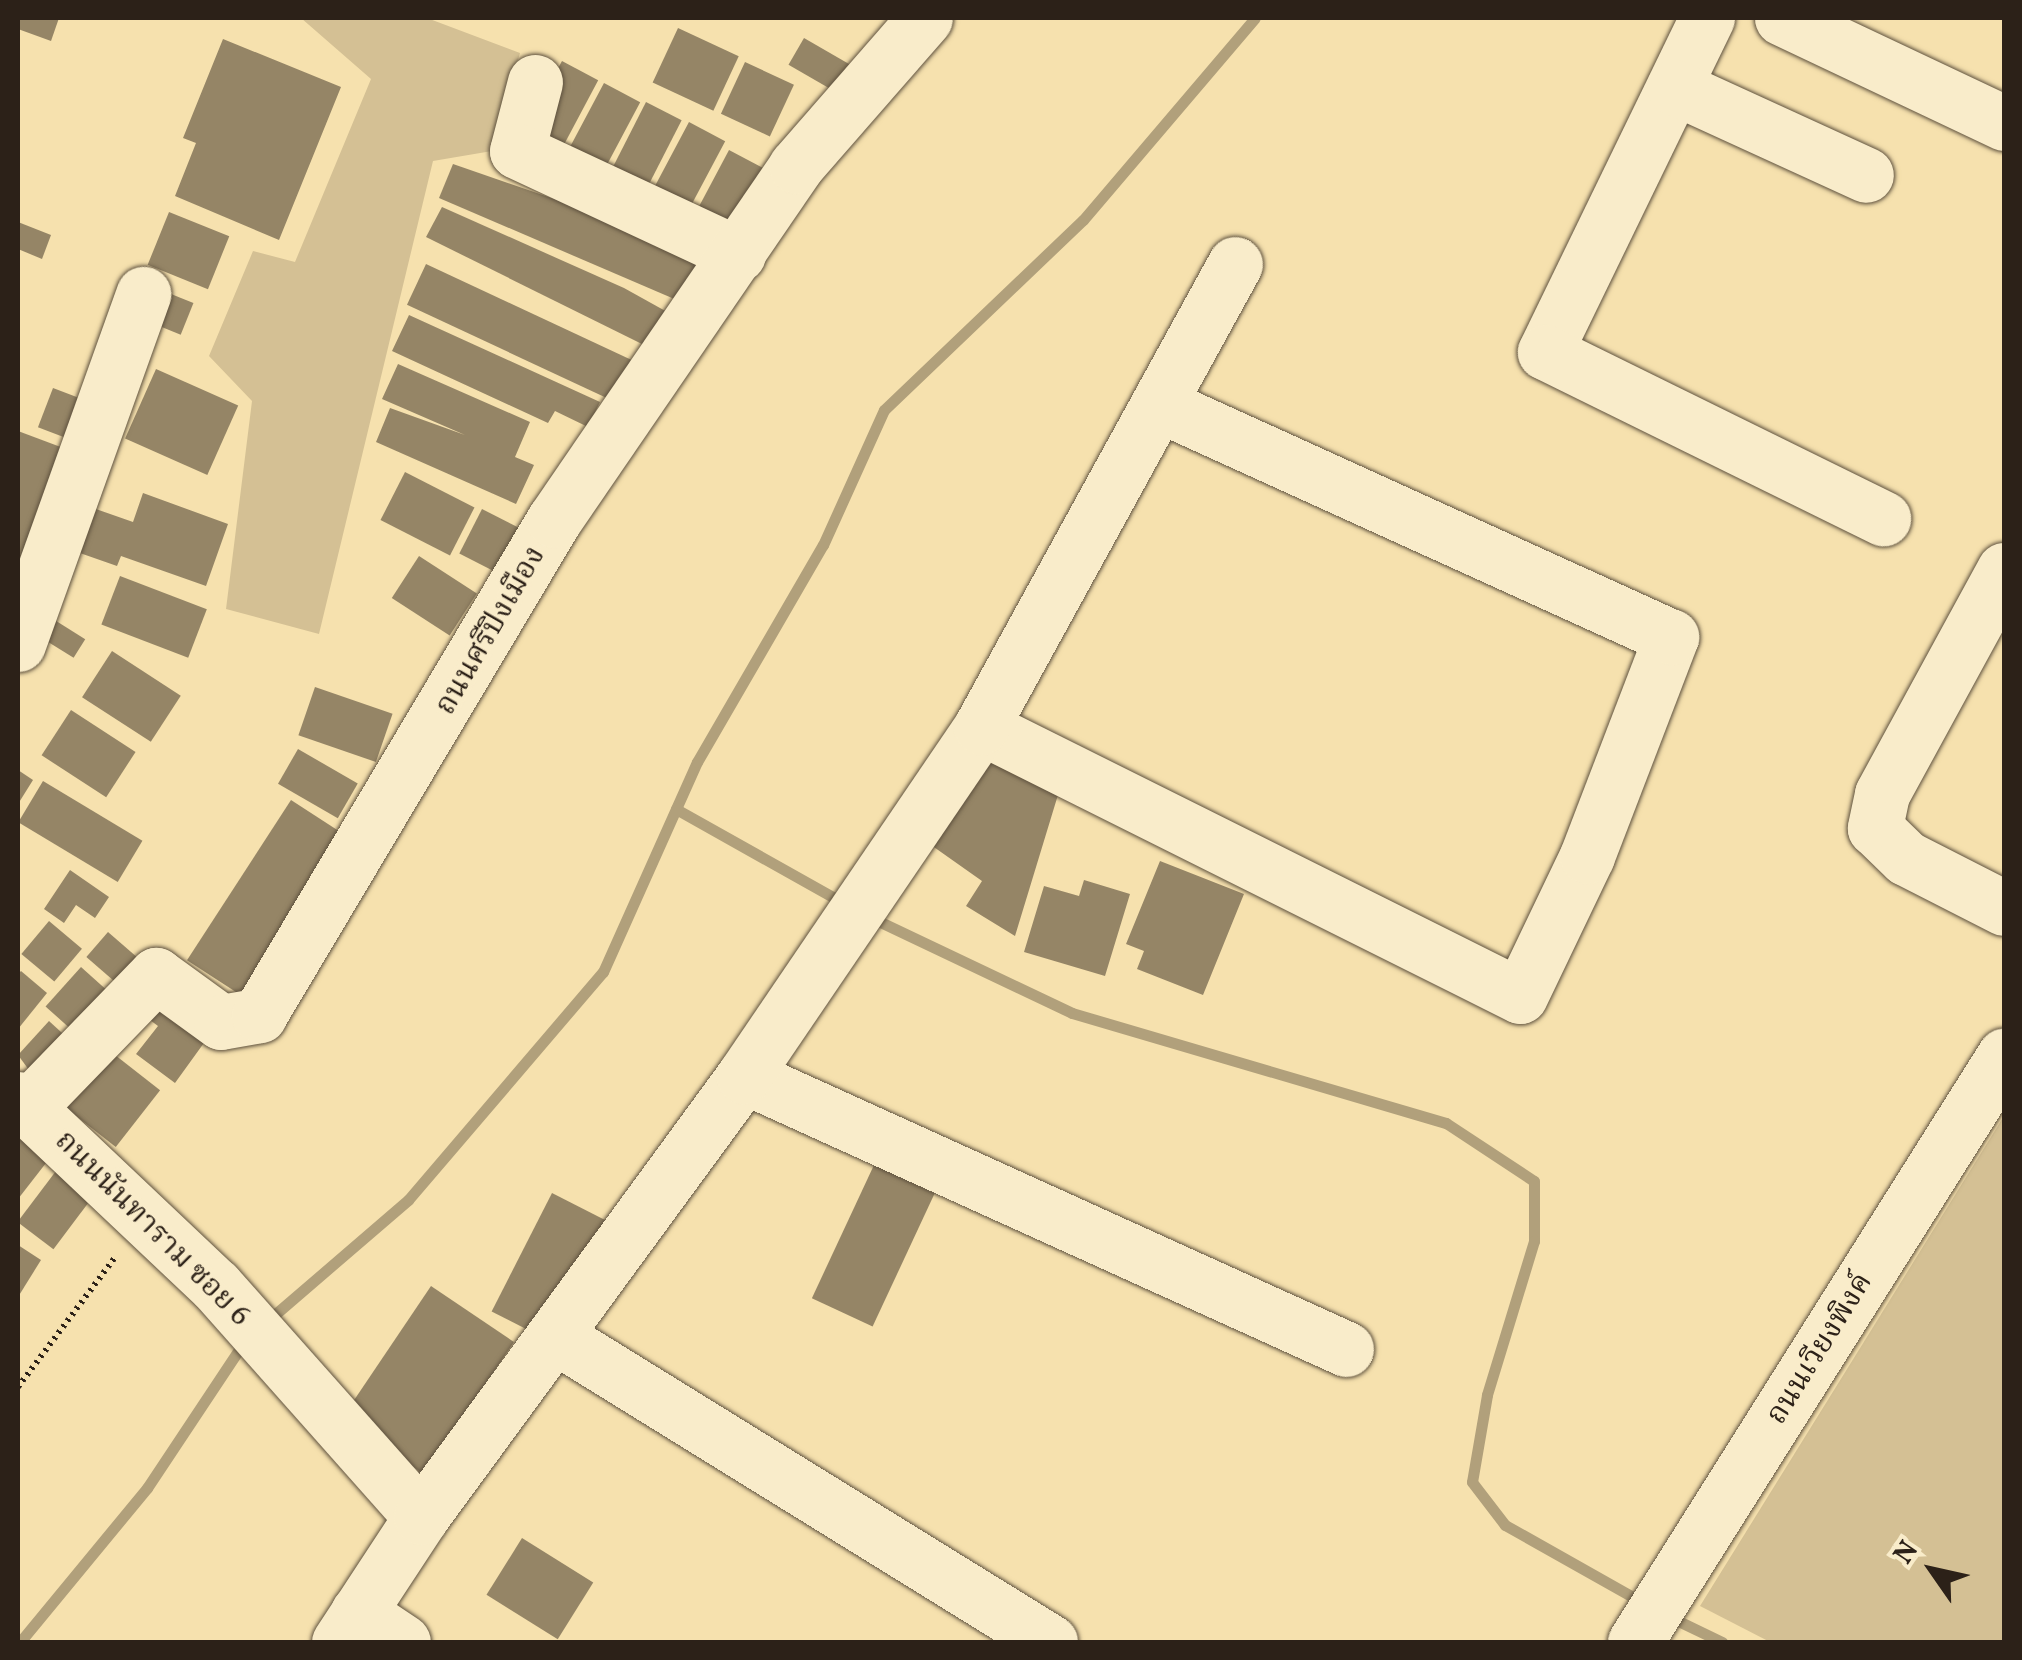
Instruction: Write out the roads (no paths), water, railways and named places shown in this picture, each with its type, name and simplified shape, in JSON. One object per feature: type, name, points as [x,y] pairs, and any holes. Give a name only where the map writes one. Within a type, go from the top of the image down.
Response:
[{"type":"street","name":"ถนนศรีปิงเมือง","points":[[23,1103],[156,974],[222,1022],[258,1015],[554,520],[796,166],[925,18]]},
{"type":"street","points":[[1708,18],[1545,352],[1883,518]]},
{"type":"street","points":[[1782,18],[2004,123]]},
{"type":"street","points":[[535,82],[517,152],[738,254]]},
{"type":"street","points":[[1674,87],[1866,175]]},
{"type":"street","points":[[403,1642],[349,1627],[421,1517],[744,1076],[980,727],[1235,264]]},
{"type":"street","points":[[18,644],[143,294]]},
{"type":"street","points":[[980,727],[1520,996],[1588,856],[1671,638],[1158,404]]},
{"type":"street","points":[[2004,570],[1882,794],[1875,828],[1906,858],[2004,908]]},
{"type":"street","name":"ถนนเวียงพิงค์","points":[[1635,1642],[2004,1056]]},
{"type":"street","points":[[744,1076],[1346,1348]]},
{"type":"street","name":"ถนนนันทาราม ซอย 6","points":[[23,1103],[216,1286],[421,1517]]},
{"type":"street","points":[[554,1336],[1050,1642]]},
{"type":"waterway","points":[[265,1323],[408,1200],[603,972],[697,762],[823,545],[884,410],[1083,220],[1255,18]]},
{"type":"waterway","points":[[676,809],[842,902]]},
{"type":"waterway","points":[[872,918],[1072,1013],[1446,1123],[1534,1181],[1534,1241],[1487,1395],[1472,1482],[1505,1525],[1645,1604]]},
{"type":"waterway","points":[[20,1642],[147,1488],[244,1342]]},
{"type":"waterway","points":[[1670,1617],[1722,1642]]}]
